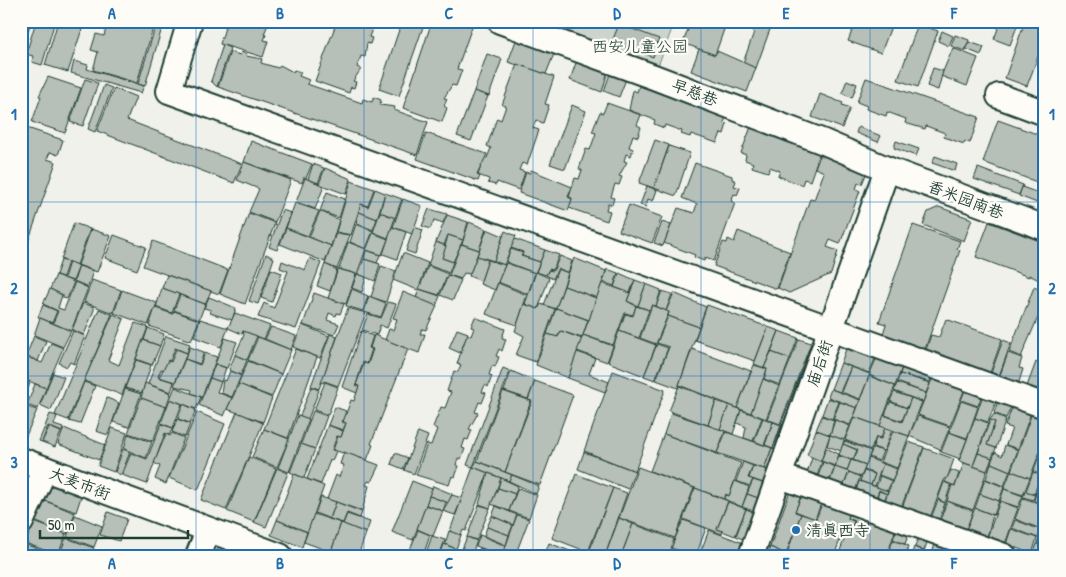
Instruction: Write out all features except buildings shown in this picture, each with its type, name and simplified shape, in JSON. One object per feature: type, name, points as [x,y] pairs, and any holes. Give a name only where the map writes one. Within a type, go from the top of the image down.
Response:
[{"type":"street","points":[[190,21],[169,91],[1045,406]]},
{"type":"street","name":"早慈巷","points":[[500,21],[824,142],[887,169]]},
{"type":"street","points":[[999,96],[1045,113]]},
{"type":"street","name":"庙后街","points":[[751,556],[887,169]]},
{"type":"street","name":"香米园南巷","points":[[887,169],[1045,228]]},
{"type":"street","name":"大麦市街","points":[[21,460],[208,531],[280,556]]},
{"type":"street","points":[[21,522],[45,470]]},
{"type":"street","points":[[780,476],[1004,556]]},
{"type":"street","points":[[198,556],[208,531]]},
{"type":"green space","name":"西安儿童公园","points":[[500,21],[675,21],[656,71]]},
{"type":"place","name":"清真西寺","points":[[796,530]]}]
